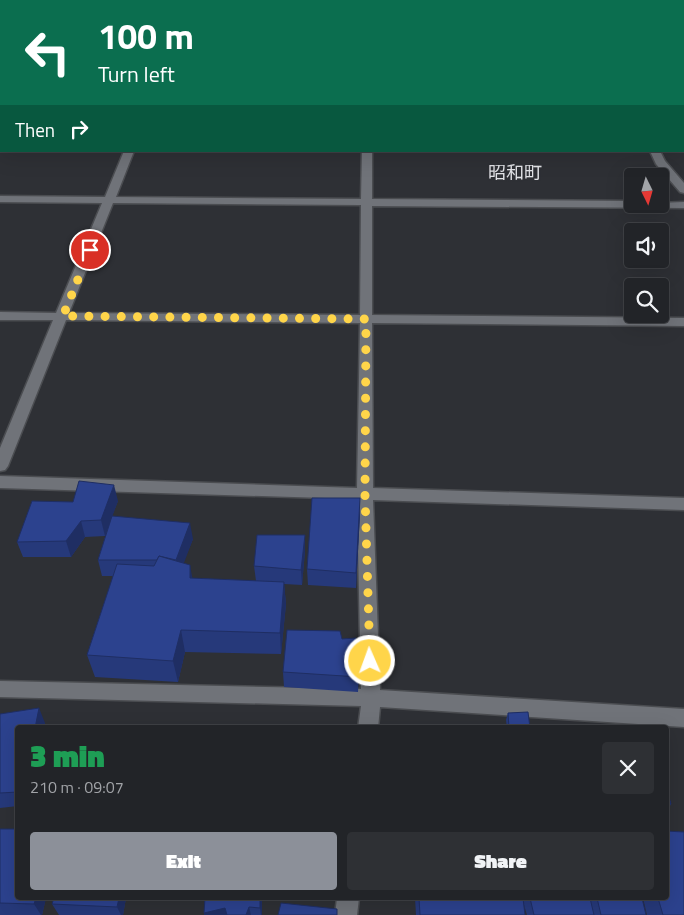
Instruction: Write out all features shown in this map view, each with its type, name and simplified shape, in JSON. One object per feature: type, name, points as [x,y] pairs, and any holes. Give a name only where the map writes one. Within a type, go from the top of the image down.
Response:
[{"type":"street","points":[[0,466],[129,152]]},
{"type":"street","points":[[367,152],[365,495],[371,698],[368,725]]},
{"type":"street","points":[[655,152],[660,162],[684,190]]},
{"type":"street","points":[[0,199],[684,205]]},
{"type":"street","points":[[0,316],[684,322]]},
{"type":"street","points":[[0,482],[684,504]]},
{"type":"street","points":[[0,689],[371,698],[684,718]]},
{"type":"street","points":[[346,915],[348,900]]},
{"type":"building","points":[[79,481],[114,485],[101,520],[81,521],[66,541],[17,542],[32,501],[73,502]]},
{"type":"building","points":[[312,498],[360,498],[356,573],[307,569]]},
{"type":"building","points":[[112,516],[190,523],[176,560],[159,556],[157,560],[98,560]]},
{"type":"building","points":[[257,535],[305,535],[301,570],[254,566]]},
{"type":"building","points":[[159,556],[190,565],[190,578],[284,582],[280,633],[181,630],[173,661],[87,655],[117,564],[154,566]]},
{"type":"building","points":[[287,630],[340,631],[342,639],[356,638],[359,677],[283,672]]},
{"type":"building","points":[[39,708],[36,725],[15,725],[15,792],[0,793],[0,714]]},
{"type":"building","points":[[528,712],[530,725],[509,725],[508,713]]},
{"type":"building","points":[[0,829],[15,829],[15,900],[35,900],[34,904],[0,903]]},
{"type":"building","points":[[669,831],[684,832],[684,915],[663,915],[659,900],[669,900]]},
{"type":"building","points":[[53,900],[119,900],[117,907],[52,904]]},
{"type":"building","points":[[205,900],[260,900],[260,908],[249,907],[246,915],[227,915],[225,908],[204,913]]},
{"type":"building","points":[[419,900],[523,900],[525,915],[420,915]]},
{"type":"building","points":[[530,900],[590,900],[594,915],[534,915]]},
{"type":"building","points":[[597,900],[642,900],[646,915],[601,915]]},
{"type":"building","points":[[281,903],[337,909],[337,915],[278,915]]},
{"type":"district","name":"昭和町","points":[[515,173]]},
{"type":"route","points":[[90,250],[63,316],[366,319],[365,495],[370,661]]}]
